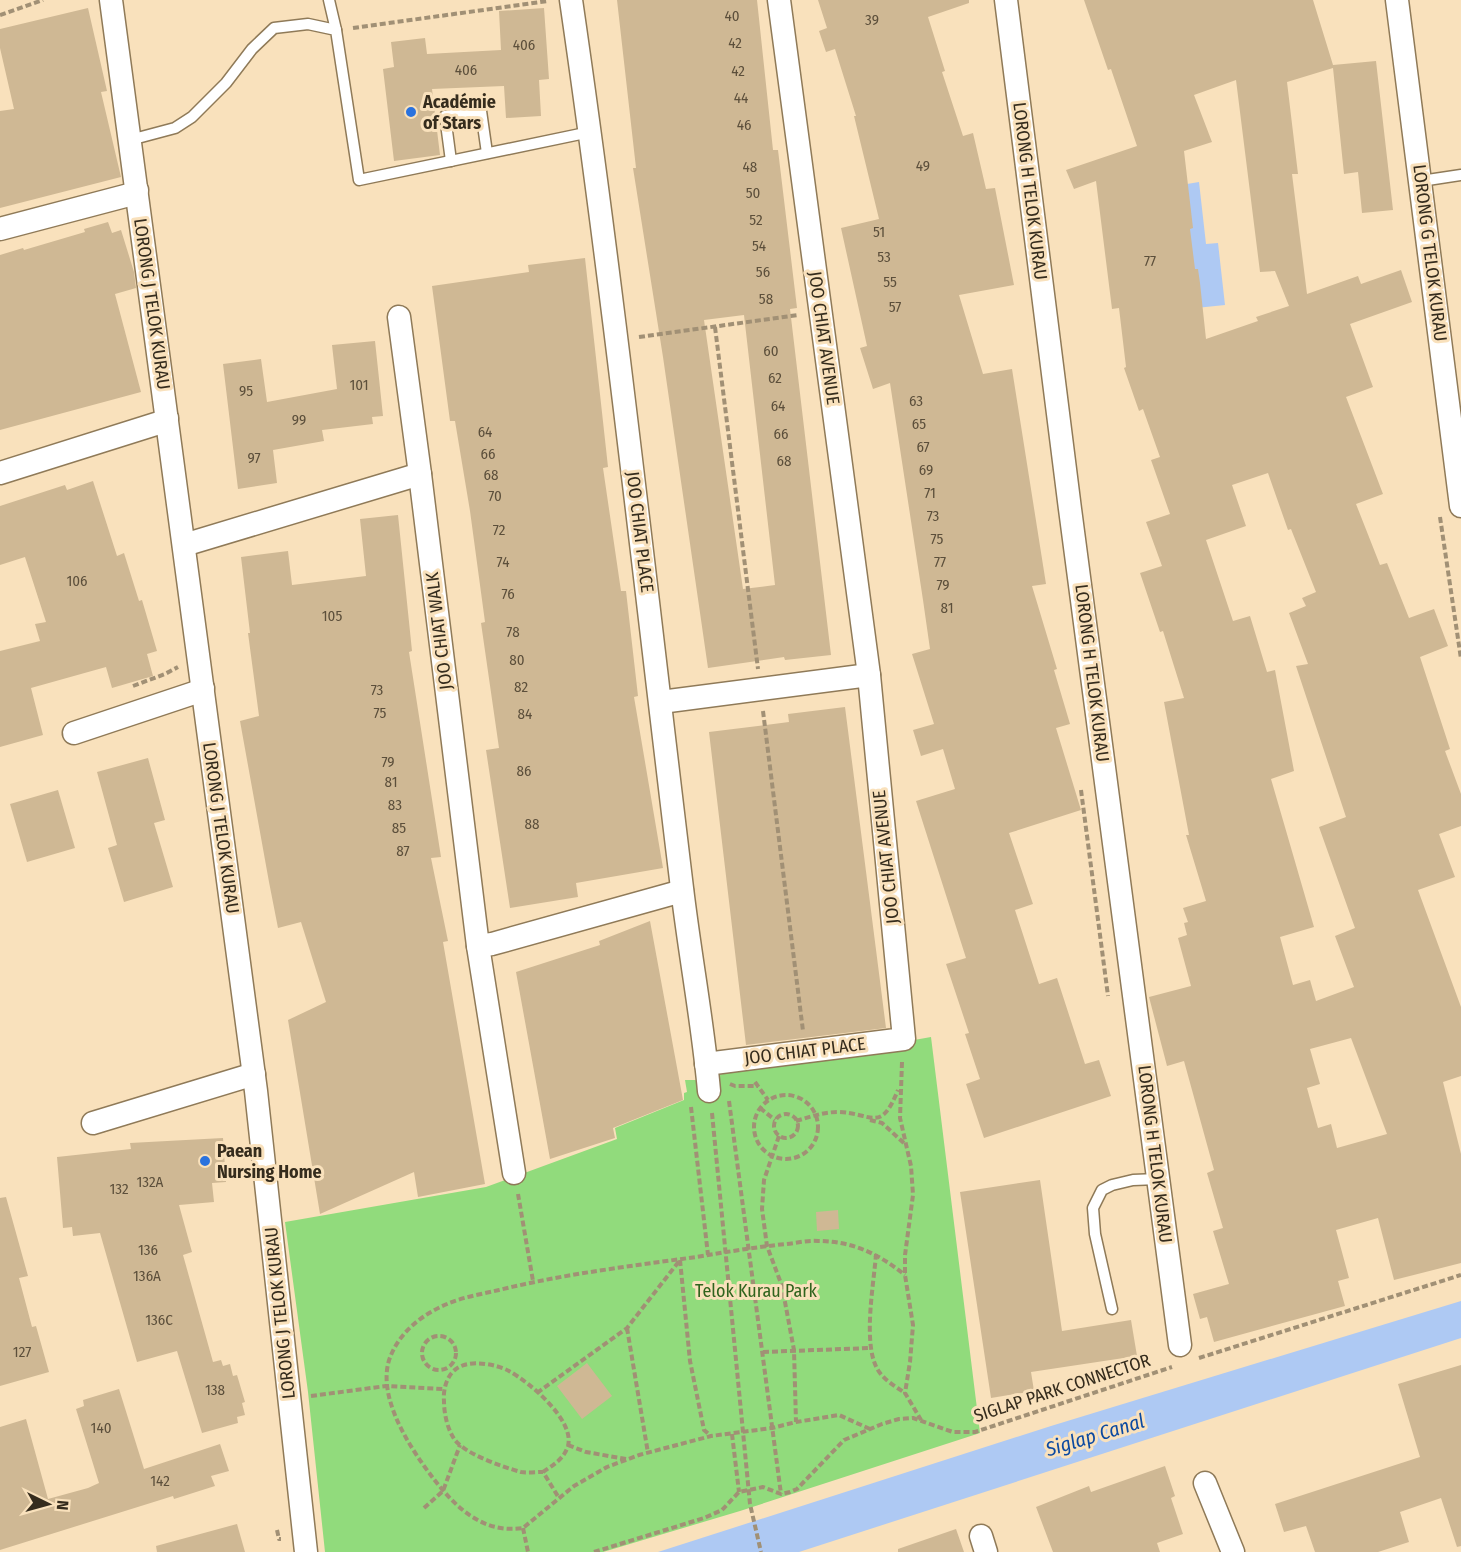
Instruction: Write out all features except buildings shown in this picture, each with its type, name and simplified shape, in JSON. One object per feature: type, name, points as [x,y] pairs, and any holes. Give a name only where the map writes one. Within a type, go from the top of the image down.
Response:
[{"type":"street","name":"LORONG J TELOK KURAU","points":[[111,0],[254,1074],[306,1552]]},
{"type":"street","name":"JOO CHIAT AVENUE","points":[[779,0],[868,675],[904,1039]]},
{"type":"street","name":"LORONG H TELOK KURAU","points":[[1006,0],[1158,1179],[1185,1356]]},
{"type":"street","name":"LORONG G TELOK KURAU","points":[[1397,0],[1457,438],[1461,506]]},
{"type":"street","name":"JOO CHIAT PLACE","points":[[561,1],[590,132],[661,702],[682,891],[708,1076],[806,1052],[904,1039]]},
{"type":"street","name":"LORONG J TELOK KURAU","points":[[0,229],[129,195],[137,190]]},
{"type":"street","name":"JOO CHIAT WALK","points":[[399,317],[478,946],[514,1173]]},
{"type":"street","points":[[0,472],[159,423],[167,418]]},
{"type":"street","points":[[184,545],[420,474]]},
{"type":"street","points":[[661,702],[868,675]]},
{"type":"street","points":[[74,733],[194,693],[202,688]]},
{"type":"street","points":[[478,946],[682,891]]},
{"type":"street","points":[[93,1123],[254,1074]]},
{"type":"street","points":[[1205,1483],[1233,1552]]},
{"type":"lane","points":[[329,0],[336,30],[359,180],[590,132]]},
{"type":"lane","points":[[130,140],[175,128],[192,117],[226,83],[252,49],[274,28],[308,24],[336,30]]},
{"type":"lane","points":[[451,161],[445,116],[480,111],[487,153]]},
{"type":"lane","points":[[1421,181],[1461,175]]},
{"type":"lane","points":[[1112,1309],[1095,1234],[1093,1208],[1101,1190],[1112,1185],[1133,1180],[1158,1179]]},
{"type":"path","points":[[0,15],[43,0]]},
{"type":"path","points":[[336,30],[561,1]]},
{"type":"path","points":[[629,339],[801,314]]},
{"type":"path","points":[[715,327],[758,671]]},
{"type":"path","points":[[762,701],[806,1052]]},
{"type":"path","points":[[904,1039],[900,1118],[911,1166],[913,1195],[905,1255],[913,1325],[905,1393]]},
{"type":"path","points":[[708,1076],[753,1517],[761,1552]]},
{"type":"path","points":[[594,1552],[704,1518],[722,1510],[739,1492],[763,1487],[781,1494],[727,1083],[735,1086],[758,1086],[768,1101]]},
{"type":"path","points":[[868,1119],[880,1118],[885,1114],[891,1107],[900,1087]]},
{"type":"path","points":[[779,1096],[790,1096],[801,1098],[810,1105],[816,1115],[818,1126],[812,1147],[793,1159],[782,1160],[762,1149],[756,1140],[755,1118],[760,1108],[768,1101],[779,1096]]},
{"type":"path","points":[[691,1104],[708,1255]]},
{"type":"path","points":[[760,1108],[775,1120]]},
{"type":"path","points":[[796,1121],[837,1112],[882,1123],[905,1145]]},
{"type":"path","points":[[785,1114],[793,1117],[798,1127],[795,1134],[788,1138],[779,1136],[774,1128],[775,1120],[785,1114]]},
{"type":"path","points":[[779,1136],[764,1180],[763,1194],[767,1246],[782,1286],[794,1350],[796,1422]]},
{"type":"path","points":[[514,1173],[533,1281]]},
{"type":"path","points":[[870,1429],[839,1415],[772,1428],[711,1436],[648,1453],[608,1467],[574,1486],[523,1528],[494,1527],[473,1519],[451,1501],[418,1457],[389,1399],[386,1386],[387,1368],[394,1348],[410,1327],[422,1318],[459,1300],[533,1281],[817,1240],[850,1245],[876,1254],[906,1275]]},
{"type":"path","points":[[876,1254],[870,1348],[881,1374],[905,1393],[921,1420]]},
{"type":"path","points":[[537,1393],[572,1372],[627,1328],[680,1259]]},
{"type":"path","points":[[680,1259],[690,1361],[704,1430],[711,1436]]},
{"type":"path","name":"SIGLAP PARK CONNECTOR","points":[[781,1494],[796,1489],[844,1440],[899,1419],[921,1420],[953,1432],[975,1431],[1185,1356],[1461,1275]]},
{"type":"path","points":[[627,1328],[648,1453]]},
{"type":"path","points":[[437,1336],[442,1336],[452,1342],[456,1352],[451,1365],[440,1370],[429,1366],[423,1352],[427,1342],[437,1336]]},
{"type":"path","points":[[763,1352],[870,1348]]},
{"type":"path","points":[[470,1363],[508,1371],[551,1404],[567,1426],[568,1445],[560,1461],[543,1472],[523,1472],[489,1461],[460,1445],[453,1437],[444,1411],[443,1389],[456,1369],[470,1363]]},
{"type":"path","points":[[451,1365],[456,1369]]},
{"type":"path","points":[[289,1399],[386,1386],[443,1389]]},
{"type":"path","points":[[732,1434],[739,1492]]},
{"type":"path","points":[[424,1508],[443,1491],[460,1445]]},
{"type":"path","points":[[568,1445],[606,1457],[627,1460]]},
{"type":"path","points":[[543,1472],[559,1498]]},
{"type":"path","points":[[523,1528],[528,1552]]},
{"type":"green space","name":"Telok Kurau Park","points":[[931,1037],[980,1433],[740,1511],[603,1552],[325,1552],[308,1392],[285,1222],[486,1187],[617,1139],[615,1128],[684,1100],[684,1093],[687,1092],[685,1080],[695,1080],[720,1088],[718,1075]]},
{"type":"water","points":[[1199,182],[1206,244],[1218,243],[1225,305],[1196,308],[1181,185]]},
{"type":"water","name":"Siglap Canal","points":[[1461,1301],[1461,1338],[799,1552],[658,1552],[1051,1426]]},
{"type":"place","name":"Académie of Stars","points":[[411,112]]},
{"type":"place","name":"Paean Nursing Home","points":[[205,1161]]}]
